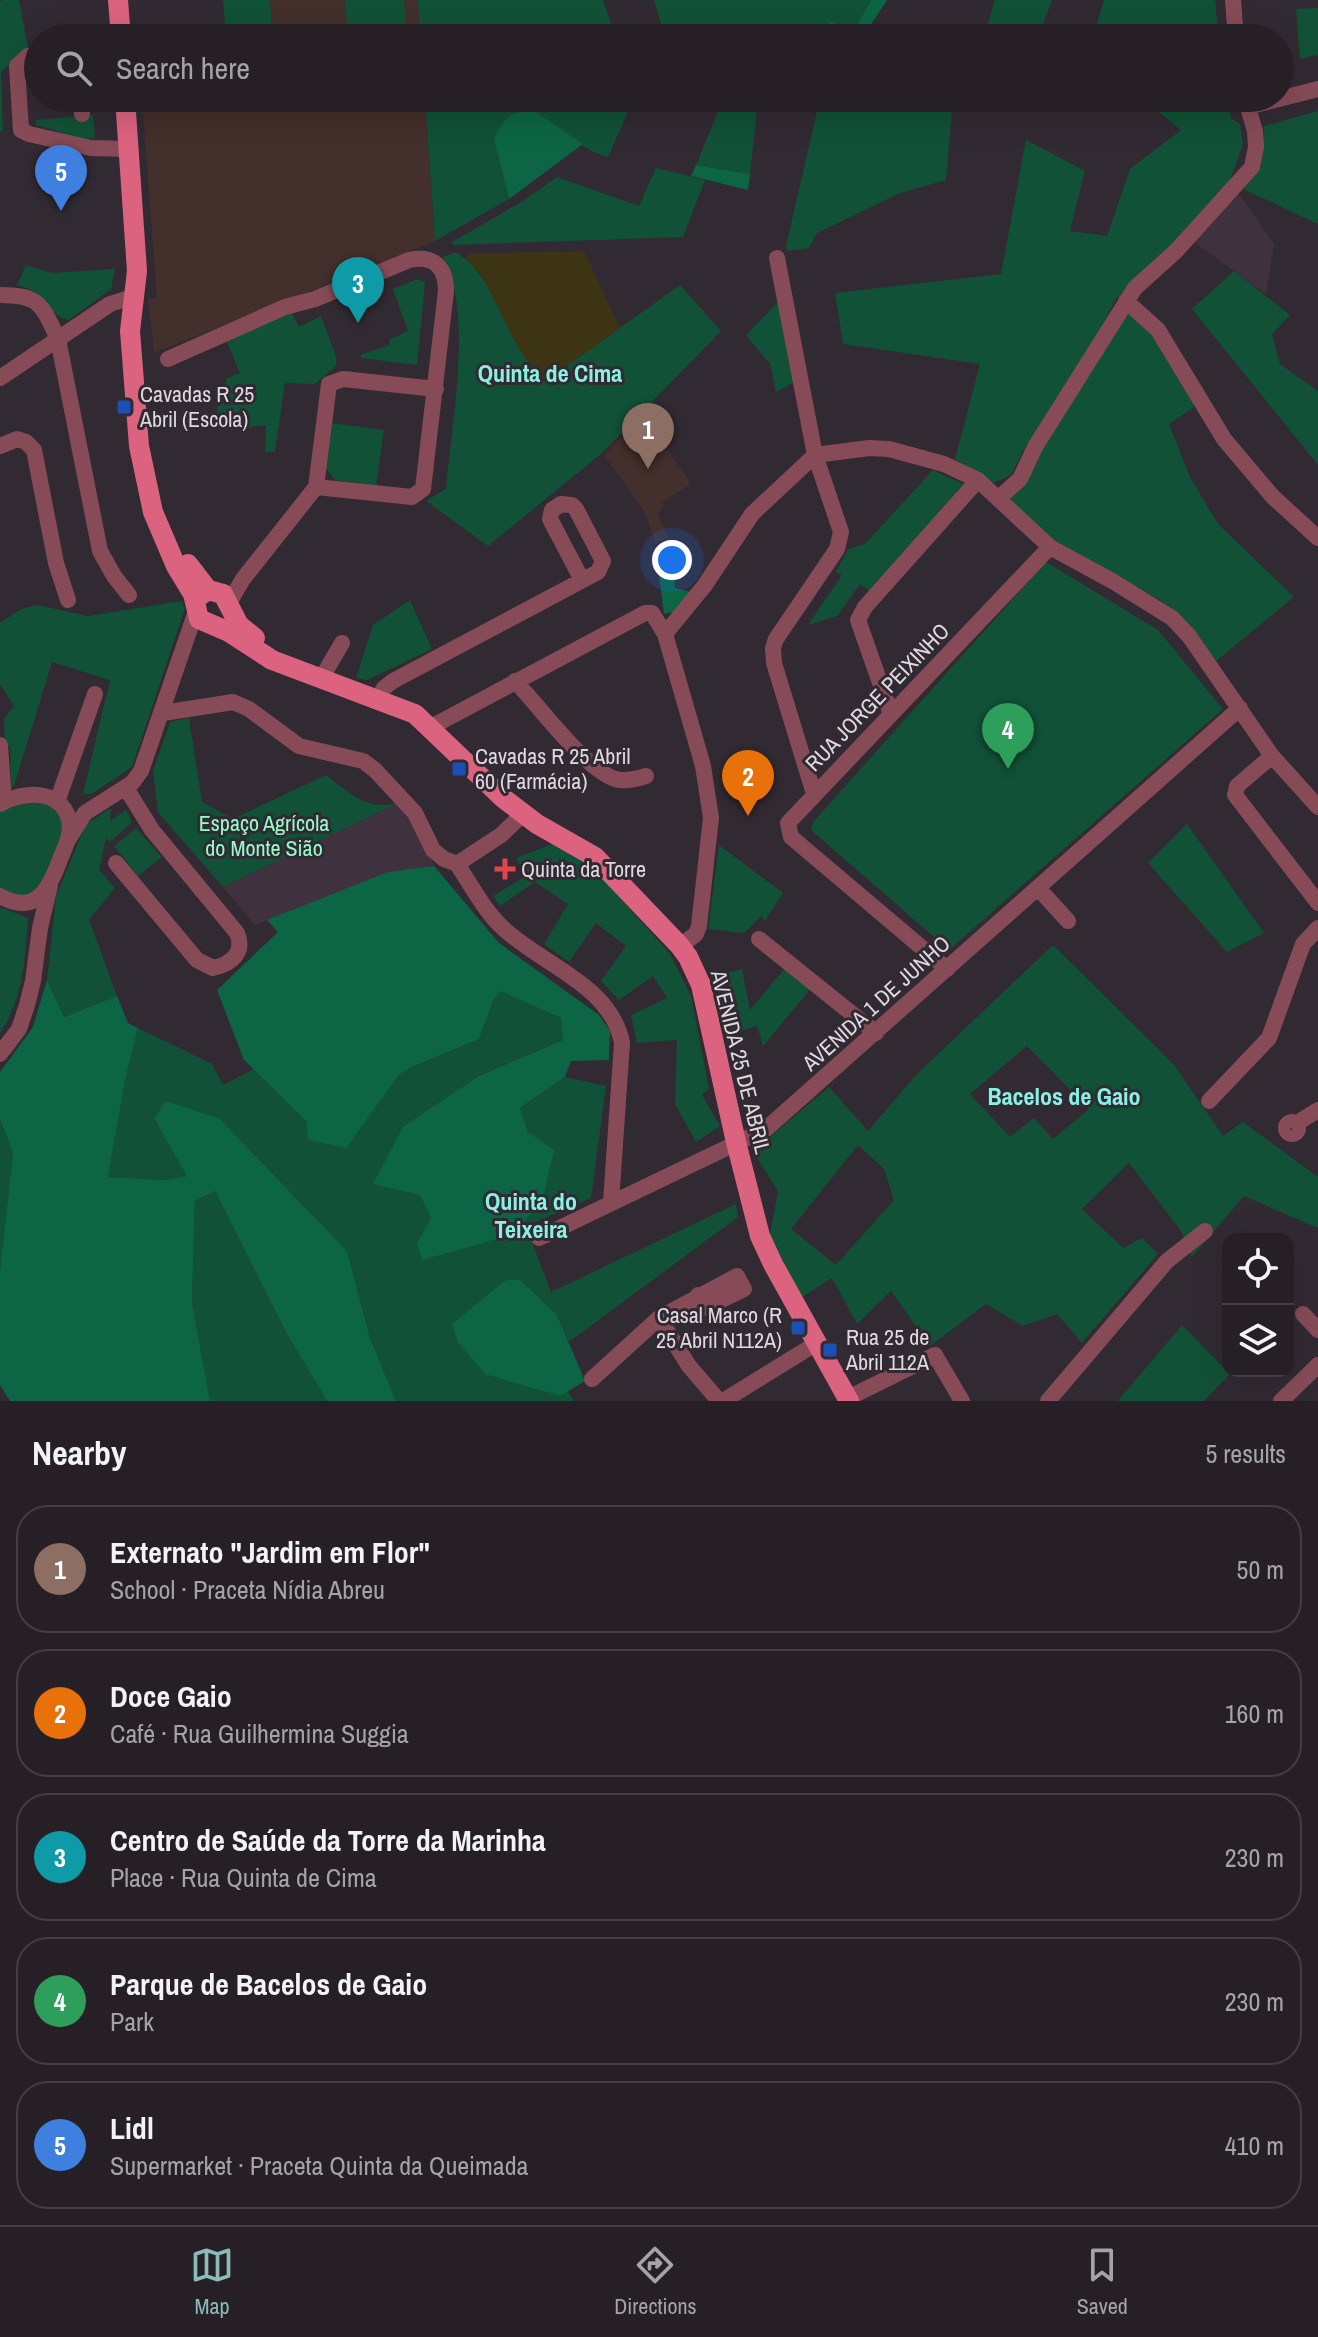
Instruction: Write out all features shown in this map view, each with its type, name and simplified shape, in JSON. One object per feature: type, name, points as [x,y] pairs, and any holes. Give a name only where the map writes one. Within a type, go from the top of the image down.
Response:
[{"type":"main road","points":[[118,0],[120,24]]},
{"type":"main road","name":"AVENIDA 25 DE ABRIL","points":[[126,112],[137,271],[130,331],[139,446],[145,482],[164,541],[203,618],[272,660],[415,714],[485,783],[523,814],[595,857],[680,946],[701,985],[760,1236],[848,1400]]},
{"type":"main road","name":"AVENIDA 25 DE ABRIL","points":[[135,296],[155,480],[176,541],[199,582],[220,598],[239,625],[313,675]]},
{"type":"main road","points":[[200,595],[220,598],[225,619],[203,618],[200,595]]},
{"type":"street","points":[[1233,0],[1235,24]]},
{"type":"street","points":[[24,60],[17,66],[21,130],[91,148],[129,149]]},
{"type":"street","points":[[1294,94],[1318,89]]},
{"type":"street","points":[[999,498],[1020,479],[1035,447],[1135,288],[1176,251],[1252,167],[1256,147],[1249,112]]},
{"type":"street","points":[[777,258],[815,455],[841,532],[837,549],[773,648],[774,663],[814,794]]},
{"type":"street","points":[[168,359],[285,307],[315,299],[409,260],[430,259],[443,271],[446,284],[425,484],[420,493],[412,497],[316,487]]},
{"type":"street","points":[[0,295],[25,296],[35,301],[58,339],[100,551],[129,595]]},
{"type":"street","points":[[0,378],[110,304],[135,296]]},
{"type":"street","points":[[1126,301],[1158,330],[1224,439],[1273,497],[1318,538]]},
{"type":"street","points":[[220,598],[243,579],[316,487],[327,389],[332,381],[343,379],[436,389]]},
{"type":"street","points":[[0,446],[13,439],[21,439],[34,450],[56,563],[68,600]]},
{"type":"street","points":[[665,634],[705,585],[752,514],[815,455],[869,448],[889,449],[944,464],[978,480],[1050,547],[1172,618],[1189,636],[1272,756],[1318,807]]},
{"type":"street","points":[[891,714],[858,620],[865,607],[978,480]]},
{"type":"street","name":"RUA JORGE PEIXINHO","points":[[947,969],[791,837],[788,823],[1050,547]]},
{"type":"street","points":[[378,699],[384,688],[393,681],[582,580]]},
{"type":"street","points":[[431,727],[645,613],[652,613],[665,634],[703,766],[712,824],[699,926],[696,934],[680,946]]},
{"type":"street","points":[[0,1054],[19,1029],[27,1005],[40,928],[51,884],[68,840],[80,820],[94,806],[126,788],[141,771],[185,651],[203,618]]},
{"type":"street","points":[[313,675],[342,643]]},
{"type":"street","points":[[515,681],[585,759],[614,779],[646,776]]},
{"type":"street","points":[[68,840],[69,821],[59,804],[95,694]]},
{"type":"street","points":[[163,713],[233,702],[249,709],[299,746],[363,761],[415,813],[433,850],[457,864],[505,930],[588,989],[607,1007],[622,1043],[611,1202]]},
{"type":"street","name":"AVENIDA 1 DE JUNHO","points":[[539,1238],[766,1129],[778,1120],[1240,708]]},
{"type":"street","points":[[0,745],[2,803],[16,796],[31,794],[80,808],[94,806]]},
{"type":"street","points":[[1272,756],[1237,786],[1235,795],[1318,903]]},
{"type":"street","points":[[116,863],[197,960],[213,968],[229,963],[235,957],[240,944],[237,933],[152,830],[126,788]]},
{"type":"street","points":[[457,864],[501,835],[523,814]]},
{"type":"street","points":[[21,903],[39,898],[51,884]]},
{"type":"street","points":[[1038,888],[1068,921]]},
{"type":"street","points":[[0,896],[21,903],[36,913],[40,928]]},
{"type":"street","points":[[1209,1101],[1269,1038],[1303,944],[1318,928]]},
{"type":"street","points":[[759,939],[876,1033]]},
{"type":"street","points":[[1297,1123],[1318,1110]]},
{"type":"street","points":[[1048,1401],[1167,1261],[1205,1231]]},
{"type":"street","points":[[592,1379],[659,1318],[698,1295]]},
{"type":"street","points":[[1303,1314],[1318,1330]]},
{"type":"street","points":[[659,1318],[689,1366],[721,1401],[817,1343]]},
{"type":"street","points":[[848,1400],[935,1355],[962,1401]]},
{"type":"street","points":[[1281,1401],[1318,1365]]},
{"type":"shaded area","points":[[270,0],[418,0],[419,24],[271,24]]},
{"type":"shaded area","points":[[143,112],[426,112],[435,241],[154,353],[148,299],[157,298]]},
{"type":"shaded area","points":[[1237,191],[1274,244],[1266,294],[1194,242]]},
{"type":"shaded area","points":[[641,418],[651,428],[650,438],[662,448],[667,448],[691,484],[661,503],[664,507],[658,513],[668,538],[655,543],[644,511],[604,455]]},
{"type":"shaded area","points":[[398,803],[414,825],[434,866],[388,873],[255,925],[223,887]]},
{"type":"green space","points":[[19,0],[24,27],[24,52],[1,72],[3,131],[0,131],[0,2]]},
{"type":"green space","points":[[223,0],[270,0],[271,24],[225,24]]},
{"type":"green space","points":[[345,0],[404,0],[406,24],[347,24]]},
{"type":"green space","points":[[418,0],[605,0],[612,24],[419,24]]},
{"type":"green space","points":[[654,0],[871,0],[858,24],[836,24],[829,20],[830,24],[661,24]]},
{"type":"green space","points":[[871,0],[887,0],[871,24],[858,24]]},
{"type":"green space","points":[[995,0],[1052,0],[1043,24],[988,24]]},
{"type":"green space","points":[[1104,0],[1215,0],[1218,24],[1097,24]]},
{"type":"green space","points":[[1318,8],[1318,55],[1300,59],[1296,9]]},
{"type":"green space","points":[[1318,111],[1318,224],[1243,189],[1261,167],[1264,126]]},
{"type":"green space","points":[[426,112],[530,112],[494,139],[509,199],[435,241]]},
{"type":"green space","points":[[536,112],[628,112],[608,157],[579,143]]},
{"type":"green space","points":[[536,112],[583,144],[509,199],[494,139],[508,117]]},
{"type":"green space","points":[[718,112],[757,112],[750,174],[696,165]]},
{"type":"green space","points":[[817,112],[952,112],[946,180],[900,193],[817,233],[809,248],[787,251]]},
{"type":"green space","points":[[1158,112],[1230,112],[1231,118],[1240,124],[1243,144],[1229,183],[1182,237],[1116,299],[1093,343],[1033,441],[1026,445],[1011,475],[994,483],[955,459],[980,364],[843,344],[835,293],[1001,274],[1026,140],[1085,171],[1070,231],[1107,236],[1130,169],[1181,130]]},
{"type":"green space","points":[[93,115],[95,139],[36,125],[36,120]]},
{"type":"green space","points":[[696,165],[750,174],[748,190],[691,176]]},
{"type":"green space","points":[[656,168],[705,180],[683,237],[453,245],[452,242],[523,201],[557,177],[639,206]]},
{"type":"green space","points":[[456,252],[477,271],[521,351],[544,382],[680,285],[721,331],[602,453],[488,546],[426,501],[446,489],[459,338],[452,280],[443,257]]},
{"type":"green space","points":[[26,265],[52,273],[115,269],[111,289],[69,320],[57,315],[36,293],[17,285]]},
{"type":"green space","points":[[1234,271],[1290,315],[1272,334],[1280,364],[1318,391],[1318,465],[1192,309]]},
{"type":"green space","points":[[418,279],[425,283],[417,365],[362,358],[360,355],[390,345],[389,340],[408,331],[393,289]]},
{"type":"green space","points":[[779,301],[795,382],[776,392],[770,364],[746,335]]},
{"type":"green space","points":[[1126,308],[1154,333],[1197,405],[1169,424],[1190,477],[1218,524],[1294,597],[1215,662],[1160,600],[1053,539],[1010,501]]},
{"type":"green space","points":[[290,310],[299,327],[321,316],[336,356],[336,366],[315,384],[285,383],[275,452],[265,452],[266,425],[223,430],[217,409],[227,378],[240,373],[226,340]]},
{"type":"green space","points":[[331,423],[384,430],[376,486],[335,480],[326,468]]},
{"type":"green space","points":[[933,470],[963,484],[945,505],[947,510],[870,591],[860,584],[837,616],[808,625],[842,575],[836,572],[848,549],[865,544]]},
{"type":"green space","points":[[656,553],[675,558],[675,588],[691,592],[680,611],[664,614]]},
{"type":"green space","points":[[1046,562],[1158,630],[1223,709],[949,950],[811,830],[814,821]]},
{"type":"green space","points":[[410,600],[432,649],[367,680],[356,678],[373,625]]},
{"type":"green space","points":[[182,601],[185,608],[132,767],[91,794],[83,794],[110,680],[52,662],[14,786],[11,787],[10,746],[5,746],[4,719],[14,706],[0,684],[0,623],[21,609],[37,605],[88,616]]},
{"type":"green space","name":"Espaço Agrícola do Monte Sião","points":[[189,718],[202,802],[233,819],[326,775],[359,799],[377,805],[398,803],[223,887],[158,812],[153,771],[170,722]]},
{"type":"green space","points":[[35,801],[53,806],[61,817],[64,831],[45,880],[29,898],[0,889],[0,812],[19,803]]},
{"type":"green space","points":[[111,808],[110,821],[126,810],[132,822],[110,842],[106,838],[99,870],[115,888],[89,920],[117,996],[64,1017],[47,980],[56,896],[86,824]]},
{"type":"green space","points":[[1187,824],[1264,933],[1227,952],[1148,863]]},
{"type":"green space","points":[[136,828],[162,857],[138,876],[114,846]]},
{"type":"green space","points":[[552,844],[588,862],[670,954],[691,996],[709,1089],[702,1095],[720,1126],[696,1142],[675,1104],[677,1040],[637,1043],[631,1015],[667,998],[653,976],[619,1000],[601,981],[626,946],[596,923],[569,962],[544,944],[568,904],[535,882],[500,906],[493,896],[526,876],[516,858]]},
{"type":"green space","points":[[719,845],[783,893],[765,921],[761,916],[744,933],[708,929]]},
{"type":"green space","points":[[434,866],[499,943],[599,1015],[610,1031],[609,1060],[571,1061],[565,1077],[520,1108],[528,1132],[554,1150],[543,1197],[515,1234],[422,1260],[417,1243],[431,1218],[420,1195],[373,1184],[403,1127],[479,1076],[563,1040],[561,1018],[501,991],[494,999],[479,1039],[399,1075],[346,1148],[308,1140],[307,1122],[244,1060],[217,990],[278,932],[267,920],[388,872]]},
{"type":"green space","points":[[0,907],[28,918],[19,992],[0,1033]]},
{"type":"green space","points":[[1053,945],[1174,1065],[1223,1136],[1243,1122],[1318,1177],[1318,1228],[1244,1196],[1192,1257],[1181,1231],[1129,1163],[1082,1209],[1123,1248],[1142,1238],[1158,1254],[1082,1343],[1057,1314],[1023,1326],[986,1304],[930,1346],[891,1291],[857,1324],[832,1278],[801,1298],[770,1235],[778,1191],[753,1151],[829,1087],[868,1131],[917,1074]],"holes":[[[1027,1046],[1089,1109],[1053,1139],[1034,1118],[1010,1137],[970,1094]],[[858,1145],[884,1169],[894,1200],[836,1265],[791,1229]]]},
{"type":"green space","points":[[785,968],[812,987],[763,1046],[757,1026],[723,1036],[712,977],[742,969],[750,1010]]},
{"type":"green space","points":[[47,980],[64,1017],[117,996],[128,1023],[138,1028],[108,1177],[165,1180],[187,1176],[154,1119],[166,1101],[220,1119],[347,1251],[370,1338],[396,1401],[327,1401],[287,1334],[215,1191],[195,1201],[192,1302],[210,1401],[10,1401],[0,1385],[0,1270],[13,1153],[0,1119],[0,1072],[33,1027]]},
{"type":"green space","points":[[501,990],[561,1018],[563,1040],[479,1076],[420,1194],[431,1218],[417,1243],[528,1132],[520,1108],[565,1077],[606,1086],[591,1198],[526,1226],[551,1292],[736,1204],[738,1217],[569,1342],[557,1315],[560,1396],[568,1391],[574,1401],[396,1401],[370,1338],[347,1251],[220,1119],[154,1120],[188,1176],[165,1180],[108,1177],[138,1028],[212,1064],[223,1085],[254,1069],[307,1122],[345,1148],[399,1075],[479,1039],[494,999]]},
{"type":"green space","points":[[0,1119],[13,1153],[0,1270]]},
{"type":"green space","points":[[215,1191],[287,1334],[327,1401],[210,1401],[192,1302],[195,1201]]},
{"type":"green space","points":[[506,1280],[520,1280],[557,1315],[585,1381],[560,1396],[485,1374],[458,1342],[452,1324]]},
{"type":"green space","points":[[1182,1325],[1222,1366],[1222,1377],[1227,1377],[1204,1401],[1118,1401]]},
{"type":"sand","points":[[584,251],[620,328],[545,382],[518,347],[484,279],[467,259],[468,254]]},
{"type":"place","name":"Lidl","points":[[61,211]]},
{"type":"place","name":"Centro de Saúde da Torre da Marinha","points":[[358,323]]},
{"type":"place","name":"Cavadas R 25 Abril (Escola)","points":[[124,407]]},
{"type":"place","name":"Externato \"Jardim em Flor\"","points":[[648,469]]},
{"type":"place","name":"Cavadas R 25 Abril 60 (Farmácia)","points":[[459,769]]},
{"type":"place","name":"Parque de Bacelos de Gaio","points":[[1008,769]]},
{"type":"place","name":"Doce Gaio","points":[[748,816]]},
{"type":"place","name":"Quinta da Torre","points":[[505,869]]},
{"type":"place","name":"Casal Marco (R 25 Abril N112A)","points":[[798,1328]]},
{"type":"place","name":"Rua 25 de Abril 112A","points":[[830,1350]]},
{"type":"district","name":"Quinta de Cima","points":[[550,373]]},
{"type":"district","name":"Bacelos de Gaio","points":[[1064,1096]]},
{"type":"district","name":"Quinta do Teixeira","points":[[531,1215]]}]
